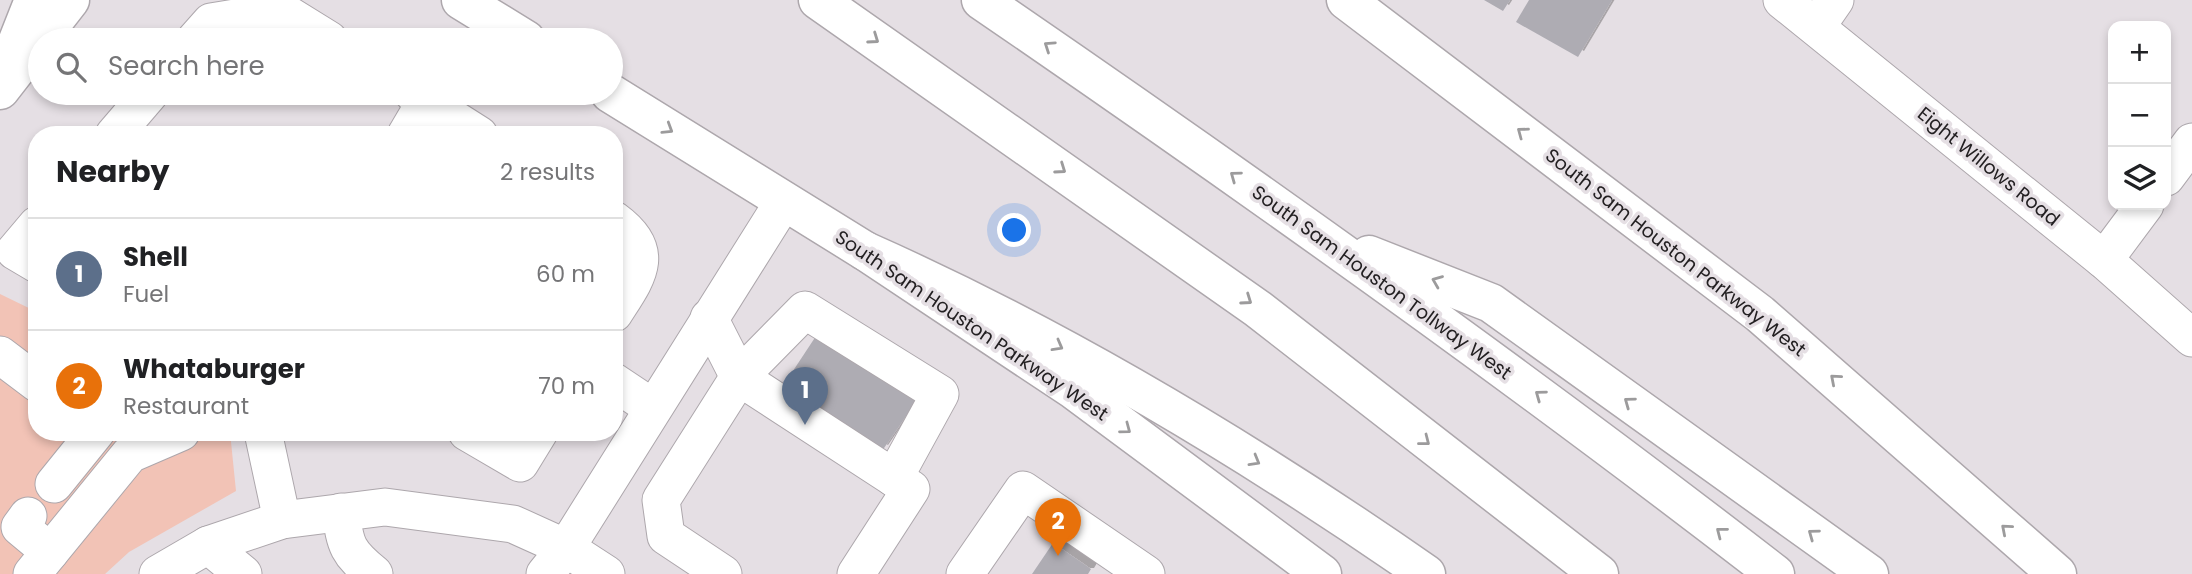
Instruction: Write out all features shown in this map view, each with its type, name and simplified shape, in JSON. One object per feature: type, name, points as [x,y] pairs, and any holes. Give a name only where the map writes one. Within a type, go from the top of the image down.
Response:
[{"type":"main road","points":[[0,90],[34,0]]},
{"type":"main road","points":[[48,28],[70,0]]},
{"type":"main road","points":[[461,0],[506,28]]},
{"type":"main road","points":[[818,0],[1258,309],[1598,574]]},
{"type":"main road","name":"South Sam Houston Tollway West","points":[[981,0],[1314,233],[1593,433],[1775,574]]},
{"type":"main road","name":"South Sam Houston Parkway West","points":[[1346,0],[1760,314],[2057,574]]},
{"type":"main road","points":[[0,90],[28,54]]},
{"type":"main road","name":"South Sam Houston Parkway West","points":[[623,101],[865,251],[1074,390],[1322,574]]},
{"type":"main road","points":[[1314,233],[1491,303],[1869,574]]},
{"type":"main road","points":[[865,251],[963,294],[1076,356],[1305,490],[1426,574]]},
{"type":"street","name":"Eight Willows Road","points":[[1782,0],[1826,13],[2192,338]]},
{"type":"street","points":[[206,28],[211,22],[272,12],[287,14],[309,28]]},
{"type":"street","points":[[122,126],[140,105]]},
{"type":"street","points":[[409,126],[417,105]]},
{"type":"street","points":[[432,105],[465,126]]},
{"type":"street","points":[[2171,170],[2192,142]]},
{"type":"street","points":[[555,561],[784,201]]},
{"type":"street","points":[[2105,260],[2141,210]]},
{"type":"street","points":[[623,227],[635,237],[639,257],[638,275],[623,299]]},
{"type":"street","points":[[28,236],[15,251],[28,259]]},
{"type":"street","points":[[723,574],[666,536],[661,500],[739,377],[805,310],[940,394],[894,478]]},
{"type":"street","points":[[709,318],[739,377],[911,489],[856,574]]},
{"type":"street","points":[[0,355],[28,376]]},
{"type":"street","points":[[623,388],[653,408]]},
{"type":"street","points":[[54,484],[89,441]]},
{"type":"street","points":[[113,441],[130,454]]},
{"type":"street","points":[[28,516],[20,527],[41,563],[130,454],[160,441]]},
{"type":"street","points":[[265,441],[282,520]]},
{"type":"street","points":[[482,441],[520,463],[533,441]]},
{"type":"street","points":[[965,574],[1023,490],[1128,569]]},
{"type":"street","points":[[158,574],[208,545],[282,520],[385,507],[513,524],[555,561],[606,574]]},
{"type":"street","points":[[341,512],[344,538],[351,555],[374,574]]},
{"type":"street","points":[[208,545],[243,574]]},
{"type":"shaded area","points":[[0,294],[28,308],[28,441],[231,441],[236,491],[129,552],[105,574],[0,574]]},
{"type":"building","points":[[1484,0],[1510,0],[1503,11]]},
{"type":"building","points":[[1529,0],[1612,0],[1578,57],[1516,22]]},
{"type":"building","points":[[818,333],[917,400],[882,451],[783,386]]},
{"type":"building","points":[[1053,543],[1091,569],[1088,574],[1032,574]]},
{"type":"place","name":"Shell","points":[[805,425]]},
{"type":"place","name":"Whataburger","points":[[1058,556]]}]
